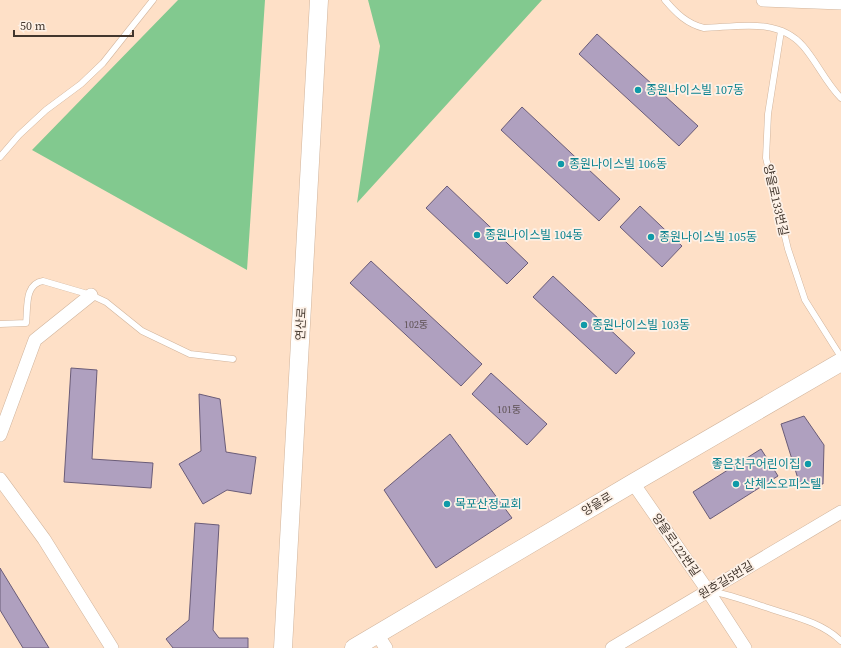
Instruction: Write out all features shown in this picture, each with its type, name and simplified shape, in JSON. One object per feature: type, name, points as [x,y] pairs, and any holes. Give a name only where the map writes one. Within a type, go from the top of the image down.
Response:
[{"type":"street","name":"연산로","points":[[283,648],[319,0]]},
{"type":"street","points":[[763,0],[841,3]]},
{"type":"street","points":[[0,435],[35,340],[91,295]]},
{"type":"street","name":"양을로","points":[[354,648],[381,641],[633,483],[841,362]]},
{"type":"street","points":[[0,479],[44,539],[112,648]]},
{"type":"street","name":"양을로122번길","points":[[633,483],[708,591],[744,648]]},
{"type":"street","name":"원호길5번길","points":[[612,648],[841,512]]},
{"type":"lane","points":[[0,156],[46,110],[81,84],[103,63],[153,0]]},
{"type":"lane","points":[[665,0],[682,18],[695,26],[704,28],[762,25],[781,31],[802,45],[841,98]]},
{"type":"lane","name":"양을로133번길","points":[[781,31],[768,114],[766,158],[788,249],[805,300],[841,356]]},
{"type":"lane","points":[[0,324],[26,323],[30,288],[35,282],[43,281],[91,295],[106,302],[142,331],[160,341],[190,354],[233,359]]},
{"type":"lane","points":[[708,591],[737,597],[800,618],[823,628],[841,641]]},
{"type":"green space","points":[[178,0],[265,0],[247,270],[32,150]]},
{"type":"green space","points":[[368,0],[542,0],[357,203],[380,46]]},
{"type":"building","name":"종원나이스빌 107동","points":[[597,34],[698,126],[679,146],[579,54]]},
{"type":"building","name":"종원나이스빌 106동","points":[[522,107],[620,199],[599,221],[501,130]]},
{"type":"building","name":"종원나이스빌 104동","points":[[447,186],[528,263],[507,284],[426,208]]},
{"type":"building","name":"종원나이스빌 105동","points":[[640,206],[682,246],[662,267],[620,227]]},
{"type":"building","points":[[371,261],[482,364],[461,386],[350,283]]},
{"type":"building","name":"종원나이스빌 103동","points":[[553,276],[635,353],[616,374],[533,297]]},
{"type":"building","points":[[71,368],[97,370],[92,459],[153,463],[151,488],[64,482]]},
{"type":"building","points":[[491,373],[547,424],[527,445],[472,394]]},
{"type":"building","points":[[199,394],[220,399],[226,452],[256,457],[251,494],[227,490],[203,504],[179,464],[201,451]]},
{"type":"building","name":"좋은친구어린이집","points":[[804,416],[824,445],[823,484],[799,482],[781,424]]},
{"type":"building","name":"목포산정교회","points":[[450,434],[512,518],[436,568],[384,490]]},
{"type":"building","name":"산체스오피스텔","points":[[761,449],[778,476],[710,519],[693,492]]},
{"type":"building","points":[[195,523],[219,525],[213,630],[219,638],[248,638],[248,648],[173,648],[166,639],[189,620]]},
{"type":"building","points":[[0,568],[49,648],[23,648],[0,610]]},
{"type":"place","name":"종원나이스빌 107동","points":[[638,90]]},
{"type":"place","name":"종원나이스빌 106동","points":[[561,164]]},
{"type":"place","name":"종원나이스빌 104동","points":[[477,235]]},
{"type":"place","name":"종원나이스빌 105동","points":[[651,237]]},
{"type":"place","name":"종원나이스빌 103동","points":[[584,325]]},
{"type":"place","name":"좋은친구어린이집","points":[[808,464]]},
{"type":"place","name":"산체스오피스텔","points":[[736,484]]},
{"type":"place","name":"목포산정교회","points":[[447,504]]}]
